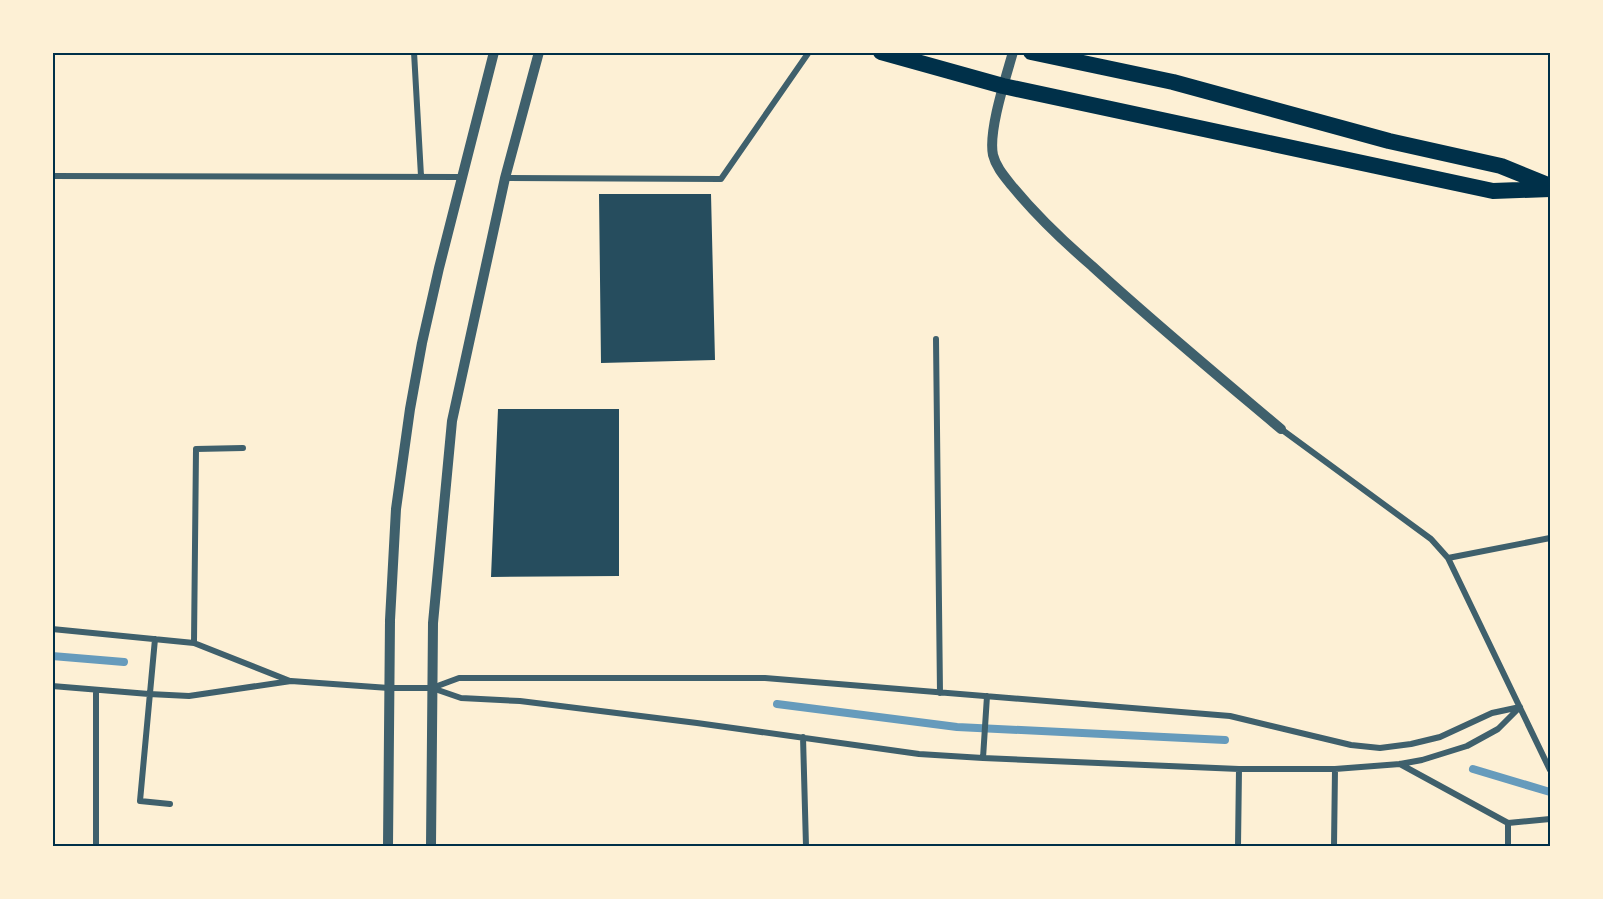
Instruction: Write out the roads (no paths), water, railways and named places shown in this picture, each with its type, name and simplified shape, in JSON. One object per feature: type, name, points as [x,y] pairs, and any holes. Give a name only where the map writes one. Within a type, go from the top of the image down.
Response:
[{"type":"highway","points":[[881,52],[1004,86],[1493,191],[1551,188]]},
{"type":"highway","points":[[1031,52],[1086,58],[1389,141],[1501,166],[1551,188]]},
{"type":"street","points":[[414,52],[421,176]]},
{"type":"street","points":[[388,846],[389,688],[396,510],[408,420],[422,343],[461,177],[494,52]]},
{"type":"street","points":[[431,846],[433,623],[452,421],[505,178],[539,52]]},
{"type":"street","points":[[505,178],[721,179],[809,52]]},
{"type":"street","points":[[1012,52],[994,128],[993,153],[1001,172],[1012,187],[1041,220],[1073,250],[1281,429],[1431,539],[1448,558],[1550,769]]},
{"type":"street","points":[[52,176],[461,177]]},
{"type":"street","points":[[936,339],[940,693]]},
{"type":"street","points":[[194,643],[196,449],[243,448]]},
{"type":"street","points":[[1448,558],[1551,538]]},
{"type":"street","points":[[52,629],[194,643],[291,681]]},
{"type":"street","points":[[155,639],[140,801],[170,804]]},
{"type":"street","points":[[432,688],[459,678],[765,678],[1230,716],[1350,745],[1380,748],[1440,737],[1492,713],[1520,707]]},
{"type":"street","points":[[52,686],[189,696],[291,681],[389,688],[432,688],[461,698],[520,701],[919,754],[1239,769],[1335,769],[1422,760],[1467,746],[1498,729],[1520,707]]},
{"type":"street","points":[[96,690],[96,846]]},
{"type":"street","points":[[983,758],[987,696]]},
{"type":"street","points":[[803,737],[806,846]]},
{"type":"street","points":[[1400,764],[1508,823],[1551,819]]},
{"type":"street","points":[[1238,846],[1239,769]]},
{"type":"street","points":[[1334,846],[1335,769]]},
{"type":"street","points":[[1508,823],[1508,846]]},
{"type":"waterway","points":[[52,656],[124,662]]},
{"type":"waterway","points":[[777,704],[957,727],[1225,740]]},
{"type":"waterway","points":[[1473,769],[1550,792]]}]
